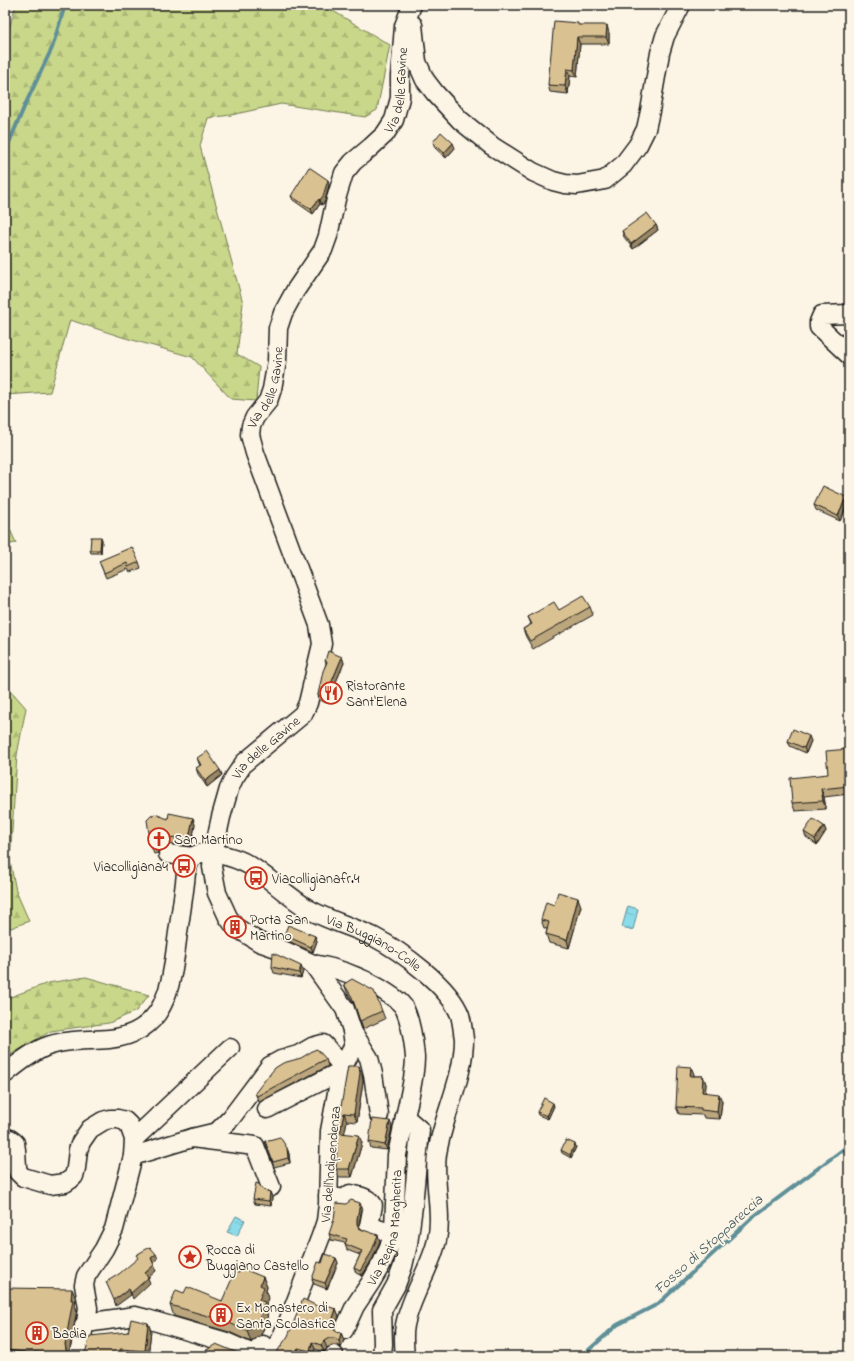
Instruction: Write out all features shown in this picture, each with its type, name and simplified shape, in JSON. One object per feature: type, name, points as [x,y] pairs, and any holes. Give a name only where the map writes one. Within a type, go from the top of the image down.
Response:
[{"type":"street","name":"Via delle Gavine","points":[[412,5],[417,62],[425,80],[435,94],[460,120],[492,146],[533,172],[553,181],[577,185],[605,180],[622,165],[638,145],[646,129],[649,117],[660,53],[665,36],[681,5]]},
{"type":"street","name":"Via delle Gavine","points":[[213,854],[221,817],[234,778],[244,763],[303,714],[308,703],[322,644],[318,625],[250,435],[255,417],[268,401],[272,389],[277,361],[278,328],[283,314],[292,296],[323,250],[344,173],[352,162],[371,147],[384,134],[394,120],[400,98],[400,76],[404,26],[412,5]]},
{"type":"street","points":[[849,314],[822,315],[819,322],[819,327],[849,355]]},
{"type":"street","name":"Via Buggiano-Colle","points":[[168,854],[193,857],[197,854],[213,854],[243,861],[293,899],[309,909],[323,917],[363,932],[393,948],[410,960],[439,985],[453,1002],[460,1016],[464,1040],[461,1068],[437,1154],[436,1170],[439,1219],[437,1240],[431,1259],[409,1313],[404,1337],[404,1356]]},
{"type":"street","points":[[213,854],[212,867],[217,893],[228,916],[235,926],[259,942],[313,964]]},
{"type":"street","points":[[5,1074],[46,1046],[59,1043],[120,1037],[134,1033],[155,1017],[168,993],[175,958],[186,873],[190,860],[193,857]]},
{"type":"street","name":"Via dell'Indipendenza","points":[[266,1350],[281,1338],[322,1236],[326,1221],[328,1196],[330,1131],[343,1066],[354,1045],[352,1030],[345,1009],[313,964]]},
{"type":"street","name":"Via Regina Margherita","points":[[313,964],[339,969],[361,977],[391,995],[402,1006],[408,1018],[415,1056],[414,1073],[397,1155],[394,1228],[391,1242],[382,1263],[355,1306],[344,1330]]},
{"type":"street","points":[[352,1030],[369,1058],[379,1115]]},
{"type":"street","points":[[133,1148],[192,1138],[217,1132],[231,1118],[270,1066],[281,1060],[298,1055],[312,1047],[322,1044],[343,1066],[267,1109]]},
{"type":"street","points":[[133,1148],[230,1048]]},
{"type":"street","points":[[382,1356],[382,1310],[396,1284],[403,1266],[408,1244],[413,1206],[420,1130],[406,1117]]},
{"type":"street","points":[[5,1137],[14,1143],[18,1172],[23,1177],[50,1185],[65,1183],[72,1179],[76,1168],[78,1150],[81,1142],[90,1129],[97,1124],[110,1119],[125,1121],[129,1125],[133,1148],[114,1229],[101,1254],[86,1276],[84,1285],[87,1315],[79,1356]]},
{"type":"street","points":[[192,1138],[255,1146],[271,1187]]},
{"type":"street","points":[[328,1196],[345,1199],[350,1194],[370,1200],[373,1205],[369,1226],[393,1234]]},
{"type":"street","points":[[87,1315],[135,1316],[226,1342],[253,1354],[266,1350]]},
{"type":"green space","points":[[16,5],[323,5],[390,45],[377,110],[365,117],[281,104],[231,115],[208,118],[200,146],[243,303],[237,354],[259,367],[256,401],[231,399],[192,357],[70,320],[50,392],[5,395],[5,55],[9,28]]},
{"type":"green space","points":[[5,518],[16,543],[5,545]]},
{"type":"green space","points":[[5,684],[26,708],[17,755],[10,861],[16,891],[29,921],[11,928],[5,926]]},
{"type":"green space","points":[[86,977],[149,995],[136,1011],[109,1023],[51,1031],[5,1058],[5,999],[48,983]]},
{"type":"water","points":[[628,906],[638,909],[633,930],[622,927]]},
{"type":"water","points":[[236,1216],[245,1220],[237,1236],[227,1232]]},
{"type":"building","points":[[554,21],[578,23],[578,25],[607,25],[606,37],[577,37],[574,70],[567,69],[565,86],[548,85]]},
{"type":"building","points":[[441,132],[453,143],[444,153],[433,142]]},
{"type":"building","points":[[309,167],[328,180],[323,196],[311,209],[291,196]]},
{"type":"building","points":[[647,213],[656,225],[631,244],[622,231]]},
{"type":"building","points":[[823,486],[846,497],[838,516],[814,505]]},
{"type":"building","points":[[91,537],[101,537],[100,550],[90,550]]},
{"type":"building","points":[[132,547],[139,562],[128,567],[127,563],[104,573],[99,561]]},
{"type":"building","points":[[583,596],[590,607],[530,641],[523,629],[532,624],[528,617],[554,602],[559,610]]},
{"type":"building","points":[[328,651],[342,657],[325,698],[318,695],[323,671],[327,662],[325,661]]},
{"type":"building","points":[[793,729],[809,736],[804,748],[788,741]]},
{"type":"building","points":[[849,749],[849,786],[821,789],[823,801],[792,803],[790,778],[828,774],[826,751]]},
{"type":"building","points":[[207,751],[220,770],[205,781],[196,768],[201,765],[197,758]]},
{"type":"building","points":[[169,813],[193,818],[189,838],[162,837],[157,840],[155,845],[151,846],[147,820],[155,814],[168,819]]},
{"type":"building","points":[[813,819],[824,826],[815,839],[804,832]]},
{"type":"building","points":[[558,892],[578,898],[567,940],[546,934],[549,922],[541,920],[546,902],[554,905]]},
{"type":"building","points":[[288,925],[315,936],[311,947],[284,935]]},
{"type":"building","points":[[273,953],[301,966],[299,973],[272,967]]},
{"type":"building","points":[[352,979],[374,991],[382,1011],[360,1021],[352,997],[344,984]]},
{"type":"building","points":[[317,1049],[326,1059],[257,1096],[255,1093],[275,1068],[283,1063],[301,1058]]},
{"type":"building","points":[[348,1066],[359,1066],[360,1073],[354,1114],[344,1113],[340,1133],[359,1135],[349,1169],[336,1169],[338,1124]]},
{"type":"building","points":[[678,1066],[691,1067],[690,1076],[703,1076],[702,1092],[719,1094],[717,1112],[701,1110],[701,1108],[676,1107]]},
{"type":"building","points":[[544,1098],[553,1103],[547,1116],[537,1112]]},
{"type":"building","points":[[372,1119],[390,1121],[385,1145],[369,1142]]},
{"type":"building","points":[[280,1137],[287,1148],[288,1158],[273,1162],[265,1141]]},
{"type":"building","points":[[566,1140],[575,1144],[570,1155],[561,1150]]},
{"type":"building","points":[[256,1183],[259,1184],[263,1190],[270,1192],[269,1201],[253,1199]]},
{"type":"building","points":[[351,1200],[360,1203],[357,1219],[359,1228],[378,1235],[371,1253],[360,1271],[354,1268],[362,1251],[345,1244],[347,1239],[329,1234],[334,1219],[336,1203],[346,1204]]},
{"type":"building","points":[[150,1247],[156,1254],[151,1258],[154,1265],[145,1273],[148,1278],[131,1293],[129,1289],[114,1300],[106,1282],[119,1274],[138,1258],[136,1255]]},
{"type":"building","points":[[325,1254],[336,1258],[325,1283],[312,1279],[318,1262],[322,1263]]},
{"type":"building","points":[[241,1268],[263,1277],[260,1285],[264,1287],[259,1300],[265,1302],[264,1307],[257,1324],[247,1331],[225,1321],[170,1305],[176,1290],[184,1293],[187,1287],[222,1301],[235,1272],[239,1273]]},
{"type":"building","points":[[5,1288],[72,1289],[71,1300],[73,1300],[65,1344],[66,1350],[69,1354],[34,1352],[34,1356],[24,1356],[25,1352],[5,1350]]},
{"type":"building","points":[[303,1299],[319,1307],[320,1304],[336,1309],[331,1324],[333,1329],[341,1333],[339,1341],[335,1338],[329,1338],[321,1345],[312,1342],[310,1351],[298,1348],[292,1356],[274,1356],[288,1336]]},
{"type":"building","points":[[131,1319],[148,1323],[145,1351],[120,1349],[121,1356],[82,1356],[86,1350],[90,1336],[128,1332]]},
{"type":"building","points":[[216,1344],[245,1356],[207,1356],[205,1351]]},
{"type":"waterway","points":[[5,152],[52,48],[65,5]]},
{"type":"waterway","name":"Fosso di Stoppareccia","points":[[582,1356],[617,1325],[658,1304],[753,1217],[849,1145]]},
{"type":"place","name":"Ristorante Sant'Elena","points":[[331,693]]},
{"type":"place","name":"San Martino","points":[[159,839]]},
{"type":"place","name":"Viacolligiana4","points":[[184,866]]},
{"type":"place","name":"Viacolligianafr.4","points":[[256,878]]},
{"type":"place","name":"Porta San Martino","points":[[235,927]]},
{"type":"place","name":"Rocca di Buggiano Castello","points":[[190,1257]]},
{"type":"place","name":"Ex Monastero di Santa Scolastica","points":[[221,1315]]},
{"type":"place","name":"Badia","points":[[37,1333]]}]
